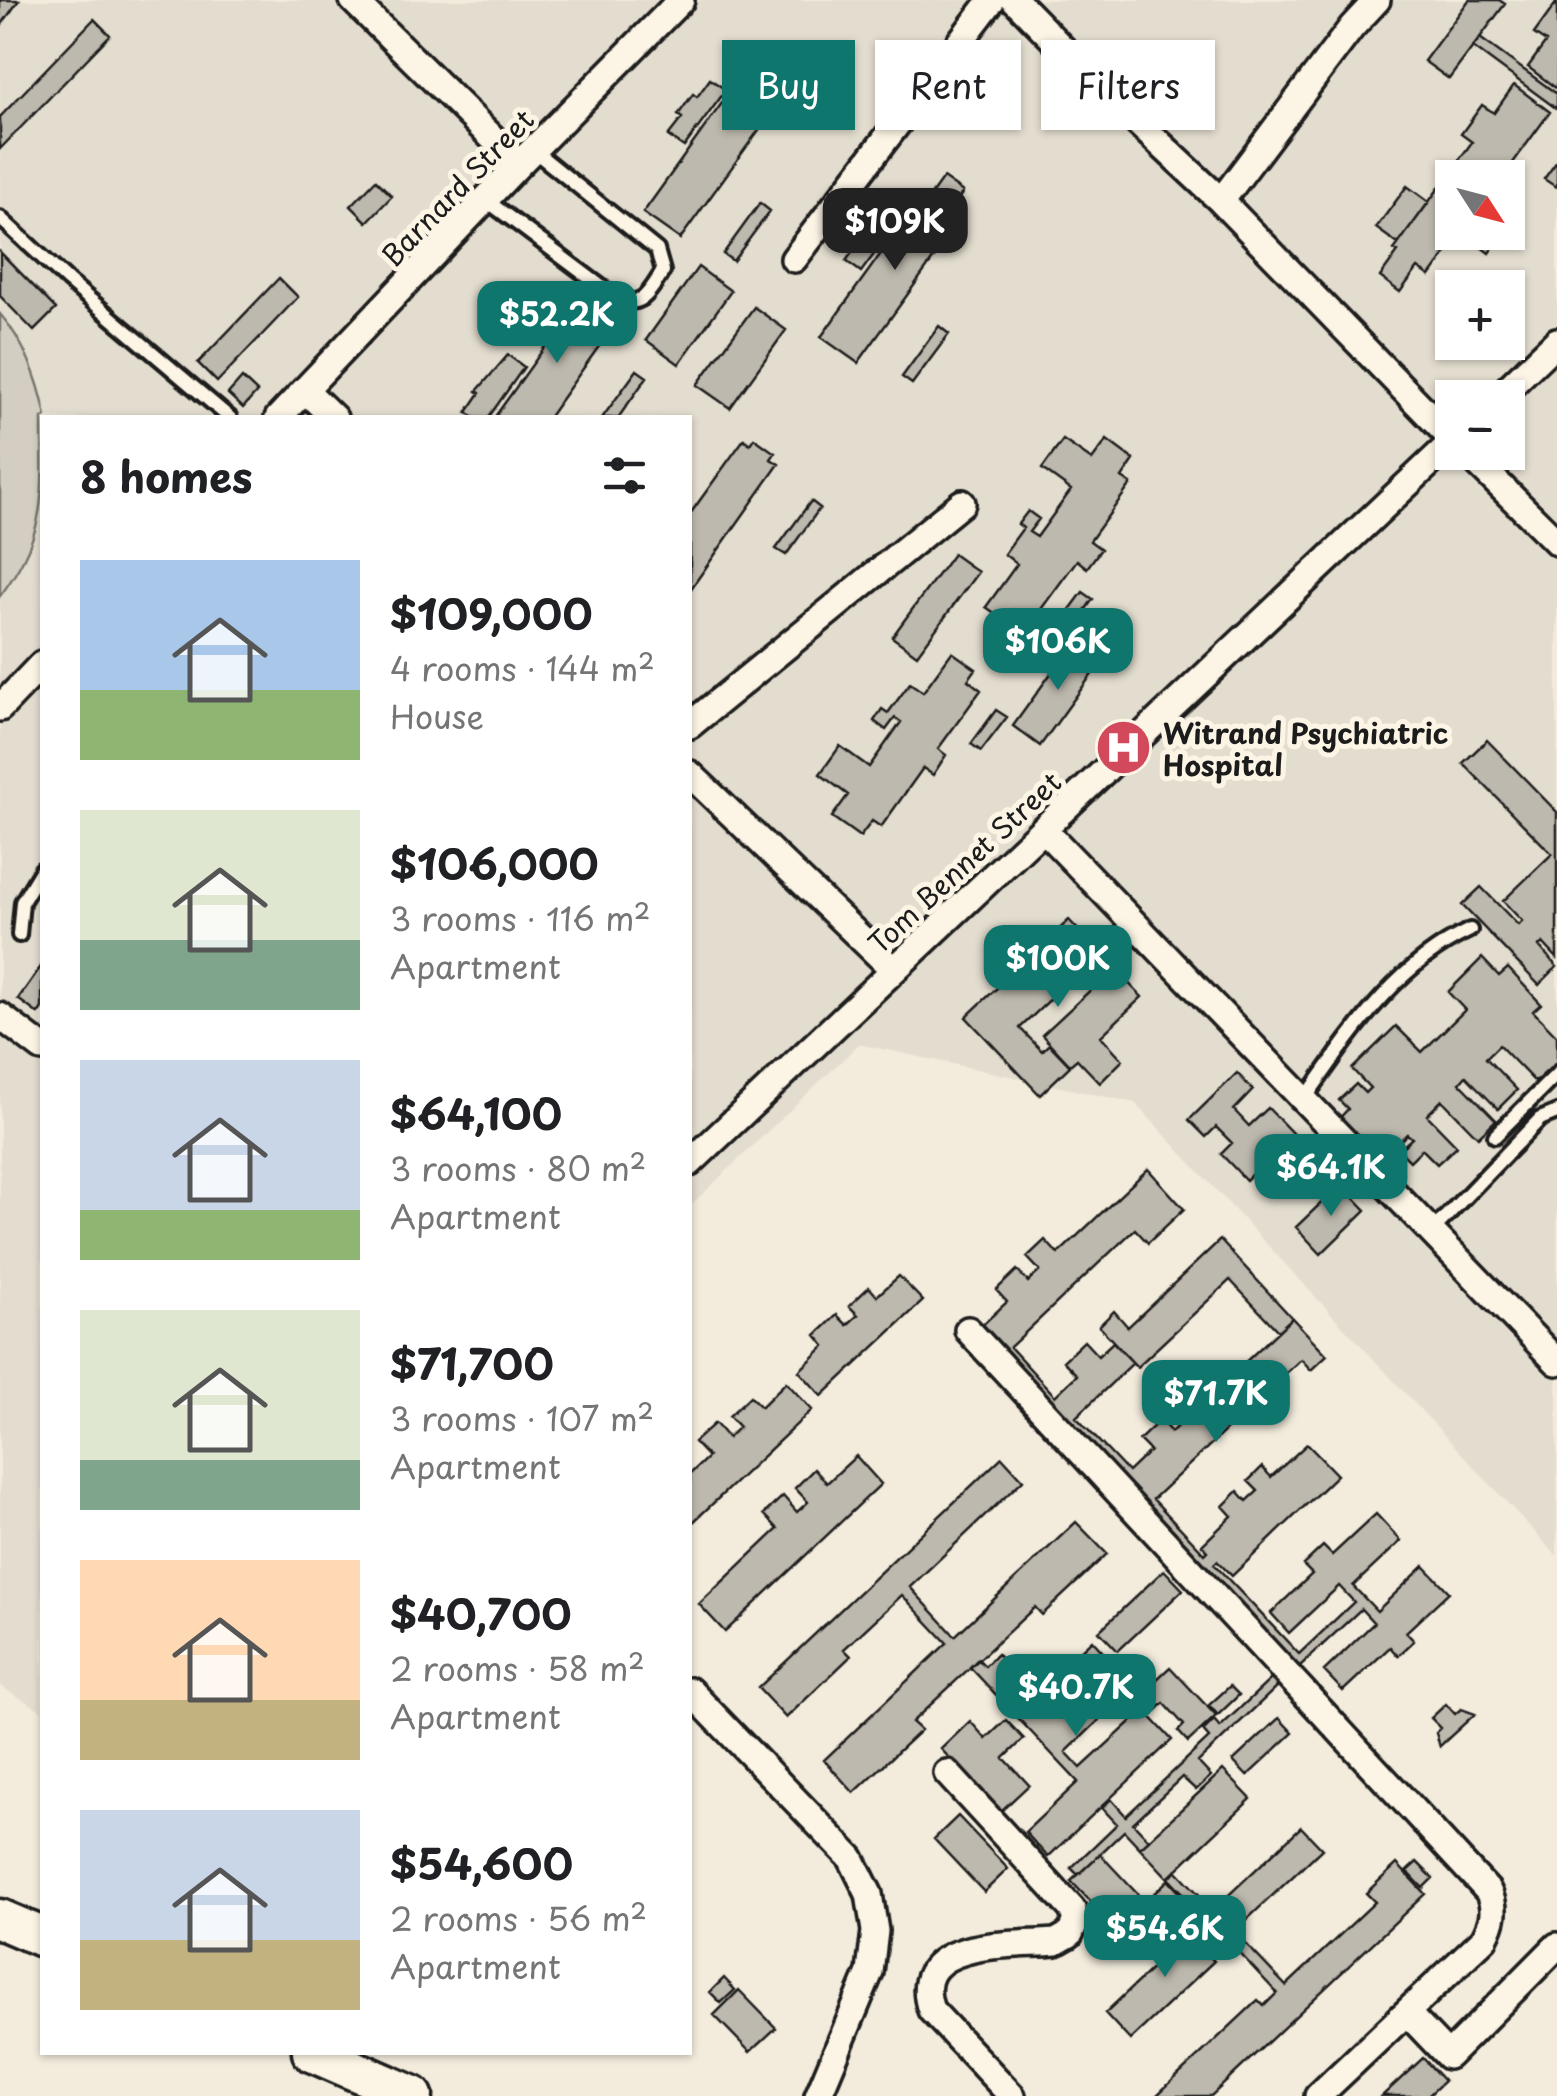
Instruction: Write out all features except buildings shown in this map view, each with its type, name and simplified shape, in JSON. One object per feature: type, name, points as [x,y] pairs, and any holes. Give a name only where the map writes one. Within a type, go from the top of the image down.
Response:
[{"type":"main road","points":[[0,1919],[40,1937]]},
{"type":"main road","points":[[319,2055],[414,2096]]},
{"type":"street","points":[[353,0],[526,158]]},
{"type":"street","name":"Barnard Street","points":[[281,415],[682,0]]},
{"type":"street","points":[[794,259],[992,0]]},
{"type":"street","points":[[1015,0],[1108,95],[1221,201],[1435,422]]},
{"type":"street","points":[[1221,201],[1352,27],[1377,0]]},
{"type":"street","points":[[1517,380],[1557,341]]},
{"type":"street","points":[[305,390],[331,415]]},
{"type":"street","name":"Tom Bennet Street","points":[[692,1161],[1435,456]]},
{"type":"street","points":[[1484,470],[1557,542]]},
{"type":"street","points":[[692,723],[962,503]]},
{"type":"street","points":[[0,708],[38,677]]},
{"type":"street","points":[[692,776],[892,969]]},
{"type":"street","points":[[1044,830],[1557,1362]]},
{"type":"street","points":[[0,1016],[16,1024],[40,1046]]},
{"type":"street","points":[[968,1330],[1488,1891],[1494,1914],[1484,1939],[1318,2096]]},
{"type":"street","points":[[692,1693],[851,1858],[869,1894],[874,1931],[870,1972],[818,2096]]},
{"type":"street","points":[[946,1773],[1072,1909],[1076,1920],[1070,1934],[1056,1942],[963,1950],[946,1957],[927,1982],[931,2010],[1012,2096]]},
{"type":"street","points":[[1408,2014],[1448,2056],[1557,1946]]},
{"type":"lane","points":[[486,200],[620,300],[642,302],[664,270],[657,250],[526,158]]},
{"type":"lane","points":[[0,218],[226,415]]},
{"type":"lane","points":[[19,935],[22,902],[40,872]]},
{"type":"lane","points":[[1304,1100],[1367,1013],[1410,968],[1442,944],[1470,930]]},
{"type":"lane","points":[[1495,1136],[1557,1074]]},
{"type":"lane","points":[[1432,1232],[1540,1119],[1557,1112]]},
{"type":"shaded area","name":"Witrand Psychiatric Hospital","points":[[0,0],[1557,0],[1557,1556],[1135,1103],[859,1044],[692,1204],[692,415],[40,415],[40,1710],[0,1686]]},
{"type":"shaded area","points":[[0,314],[30,362],[46,415],[40,415],[40,504],[35,531],[16,573],[0,596]]},
{"type":"place","name":"Witrand Psychiatric Hospital","points":[[1124,748]]}]
